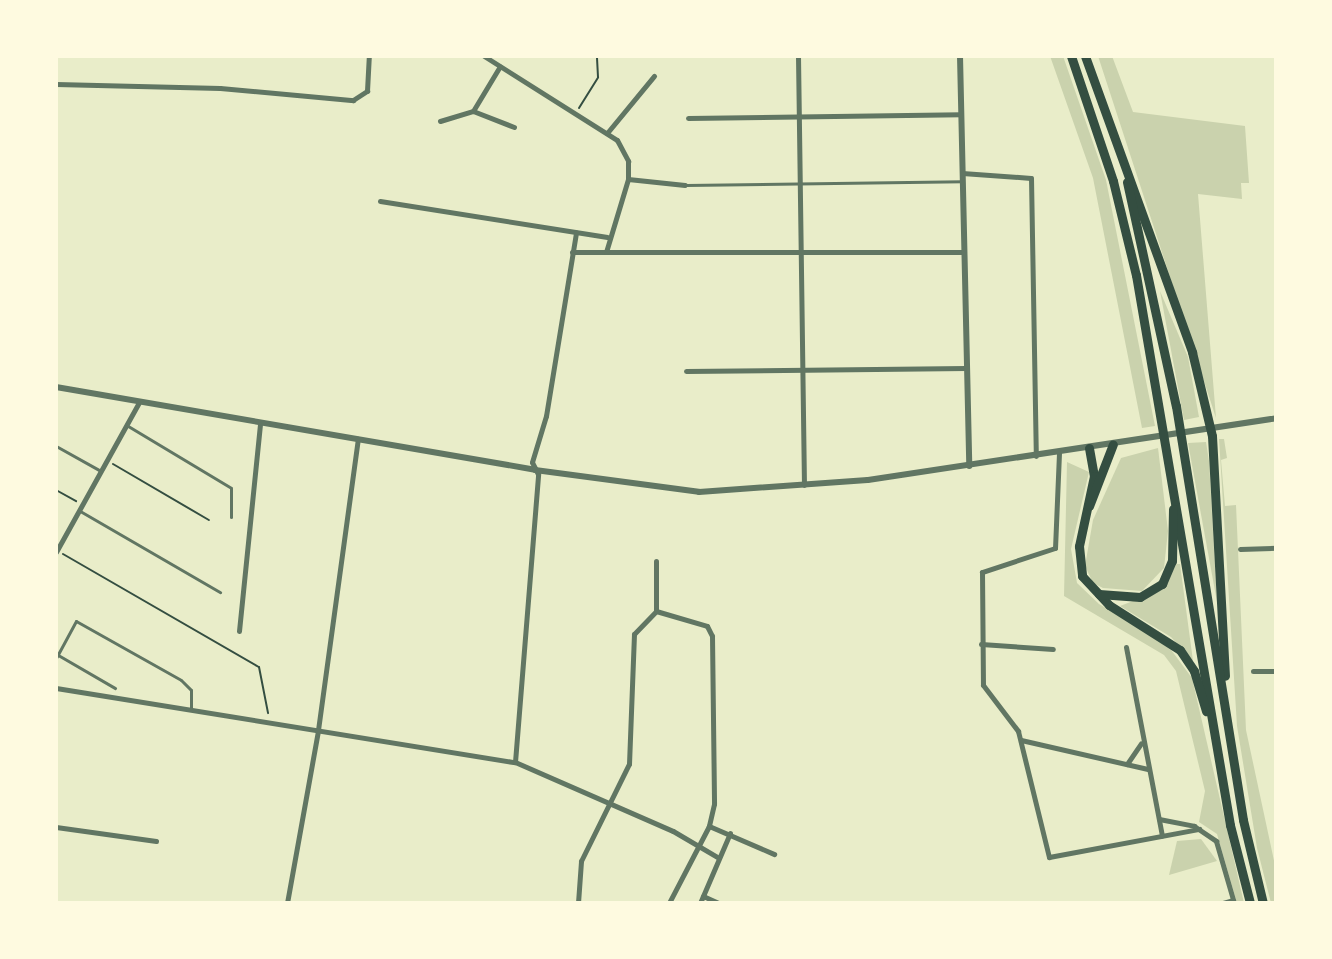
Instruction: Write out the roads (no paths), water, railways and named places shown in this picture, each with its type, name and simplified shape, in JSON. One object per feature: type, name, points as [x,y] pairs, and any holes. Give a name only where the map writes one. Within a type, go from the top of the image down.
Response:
[{"type":"highway","points":[[1071,56],[1113,181],[1136,275],[1216,741],[1250,903]]},
{"type":"highway","points":[[1085,56],[1127,182],[1176,406],[1243,820],[1263,903]]},
{"type":"highway","points":[[1127,182],[1139,197],[1192,352],[1210,428],[1224,691]]},
{"type":"highway","points":[[1089,506],[1113,444]]},
{"type":"highway","points":[[1089,448],[1094,476],[1078,558],[1082,576],[1096,593],[1180,650],[1194,671],[1216,741]]},
{"type":"highway","points":[[1096,593],[1140,597],[1162,584],[1172,561],[1174,497]]},
{"type":"street","points":[[56,84],[224,88],[353,100],[367,91],[369,56]]},
{"type":"street","points":[[484,56],[576,112],[607,133],[624,150],[628,179],[607,237],[606,252]]},
{"type":"street","points":[[798,56],[804,485]]},
{"type":"street","points":[[960,56],[969,466]]},
{"type":"street","points":[[473,111],[500,66]]},
{"type":"street","points":[[607,133],[654,76]]},
{"type":"street","points":[[440,121],[473,111],[514,127]]},
{"type":"street","points":[[688,118],[961,114]]},
{"type":"street","points":[[962,173],[1031,178],[1036,457]]},
{"type":"street","points":[[628,179],[684,185]]},
{"type":"street","points":[[380,201],[607,237]]},
{"type":"street","points":[[515,762],[535,470],[534,446],[546,416],[576,232]]},
{"type":"street","points":[[572,252],[964,252]]},
{"type":"street","points":[[686,371],[966,368]]},
{"type":"street","points":[[56,387],[535,470],[699,492],[804,485],[969,466],[1276,418]]},
{"type":"street","points":[[58,547],[139,402]]},
{"type":"street","points":[[239,631],[260,423]]},
{"type":"street","points":[[287,903],[318,730],[358,439]]},
{"type":"street","points":[[1059,453],[1057,543],[1050,552],[982,572],[983,685],[1021,740],[1049,857],[1199,829]]},
{"type":"street","points":[[1240,549],[1276,548]]},
{"type":"street","points":[[578,903],[581,861],[607,801],[629,764],[634,634],[656,611],[656,561]]},
{"type":"street","points":[[656,611],[707,626],[712,636],[716,774],[709,826],[669,903]]},
{"type":"street","points":[[981,644],[1053,649]]},
{"type":"street","points":[[1126,647],[1162,836]]},
{"type":"street","points":[[1253,671],[1276,671]]},
{"type":"street","points":[[56,688],[515,762],[607,801],[700,845],[719,858]]},
{"type":"street","points":[[1021,740],[1148,769]]},
{"type":"street","points":[[1126,764],[1142,742]]},
{"type":"street","points":[[1026,756],[1036,744]]},
{"type":"street","points":[[1159,819],[1199,829],[1216,841],[1233,902],[1223,903]]},
{"type":"street","points":[[709,826],[774,854]]},
{"type":"street","points":[[56,827],[156,841]]},
{"type":"street","points":[[700,903],[730,833]]},
{"type":"street","points":[[703,896],[719,903]]},
{"type":"lane","points":[[684,185],[963,181]]},
{"type":"lane","points":[[128,426],[231,488],[231,517]]},
{"type":"lane","points":[[56,446],[102,472]]},
{"type":"lane","points":[[82,508],[220,592]]},
{"type":"lane","points":[[115,688],[57,656],[76,621],[181,680],[191,690],[191,710]]}]
